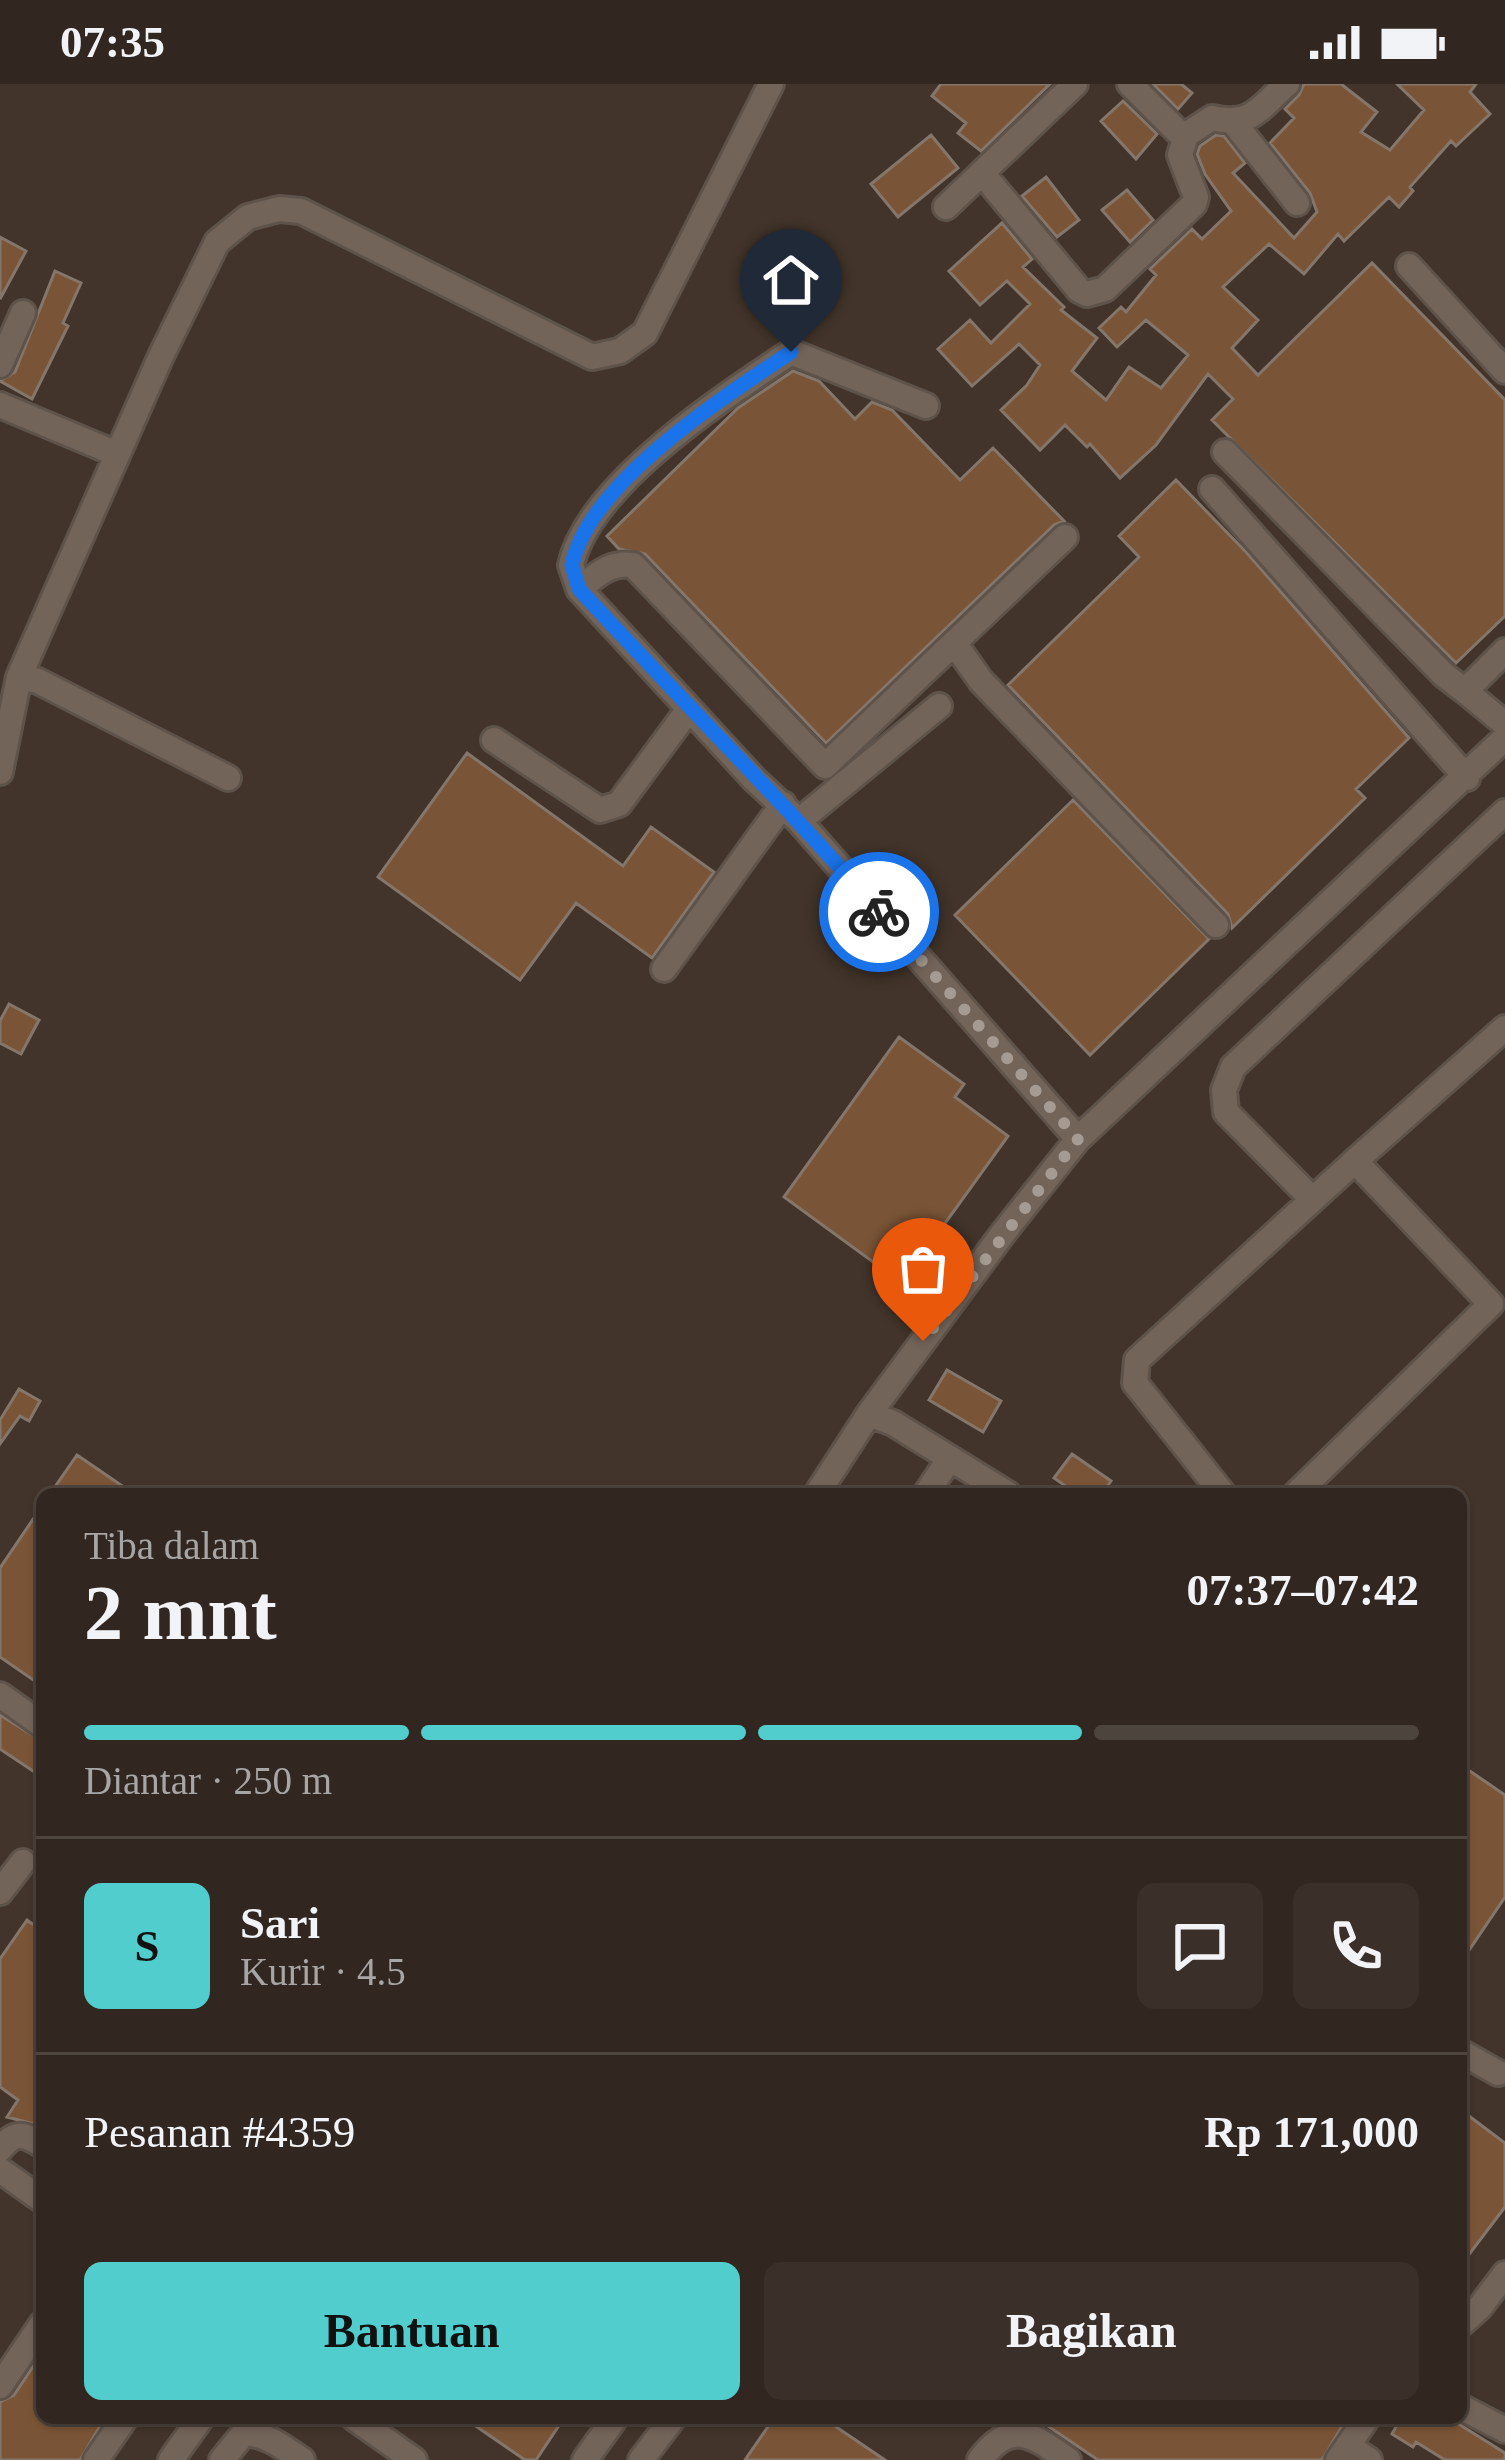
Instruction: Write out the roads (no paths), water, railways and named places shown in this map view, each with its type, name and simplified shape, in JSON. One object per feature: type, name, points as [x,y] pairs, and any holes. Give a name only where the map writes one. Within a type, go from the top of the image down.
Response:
[{"type":"street","points":[[0,772],[19,677],[217,242],[248,217],[279,209],[301,211],[592,357],[620,352],[645,333],[771,84]]},
{"type":"street","points":[[946,207],[1075,84]]},
{"type":"street","points":[[1130,84],[1186,135]]},
{"type":"street","points":[[982,172],[1079,290],[1096,293],[1105,290],[1194,204],[1196,197],[1180,155],[1186,135],[1212,118],[1234,123],[1244,120],[1287,84]]},
{"type":"street","points":[[1234,123],[1298,203]]},
{"type":"street","points":[[1408,266],[1505,371]]},
{"type":"street","points":[[0,365],[23,313]]},
{"type":"street","points":[[926,406],[791,352],[715,403],[630,475],[599,508],[572,565],[579,589],[791,812],[1078,1139]]},
{"type":"street","points":[[0,405],[117,454]]},
{"type":"street","points":[[1225,452],[1466,692],[1505,724]]},
{"type":"street","points":[[1212,489],[1466,778]]},
{"type":"street","points":[[579,589],[604,568],[617,563],[633,566],[823,766],[1065,537]]},
{"type":"street","points":[[955,644],[981,681],[1216,925]]},
{"type":"street","points":[[1466,692],[1505,651]]},
{"type":"street","points":[[19,677],[38,681],[228,778]]},
{"type":"street","points":[[664,969],[791,812],[939,706]]},
{"type":"street","points":[[494,740],[600,810],[609,809],[619,804],[689,709]]},
{"type":"street","points":[[821,1488],[869,1414],[1078,1139],[1505,738]]},
{"type":"street","points":[[1312,1199],[1226,1112],[1224,1090],[1233,1067],[1505,812]]},
{"type":"street","points":[[1218,1488],[1135,1382],[1137,1360],[1505,1028]]},
{"type":"street","points":[[1302,1488],[1498,1297],[1355,1161]]},
{"type":"street","points":[[869,1414],[893,1423],[998,1488]]},
{"type":"street","points":[[930,1488],[950,1458]]},
{"type":"street","points":[[0,1695],[36,1722]]},
{"type":"street","points":[[0,1892],[22,1862]]},
{"type":"street","points":[[1467,2055],[1498,2073]]},
{"type":"street","points":[[0,2149],[11,2136],[21,2134],[36,2142]]},
{"type":"street","points":[[0,2170],[36,2196]]},
{"type":"street","points":[[1467,2319],[1505,2274]]},
{"type":"street","points":[[0,2386],[36,2333]]},
{"type":"street","points":[[1467,2410],[1505,2430]]},
{"type":"street","points":[[96,2460],[121,2424]]},
{"type":"street","points":[[171,2460],[197,2424]]},
{"type":"street","points":[[363,2424],[415,2460]]},
{"type":"street","points":[[585,2460],[611,2424]]},
{"type":"street","points":[[641,2460],[668,2424]]},
{"type":"street","points":[[1352,2456],[1365,2424]]},
{"type":"street","points":[[222,2460],[244,2434],[258,2434],[302,2460]]},
{"type":"street","points":[[980,2460],[997,2440],[1013,2434],[1042,2442],[1068,2460]]}]
